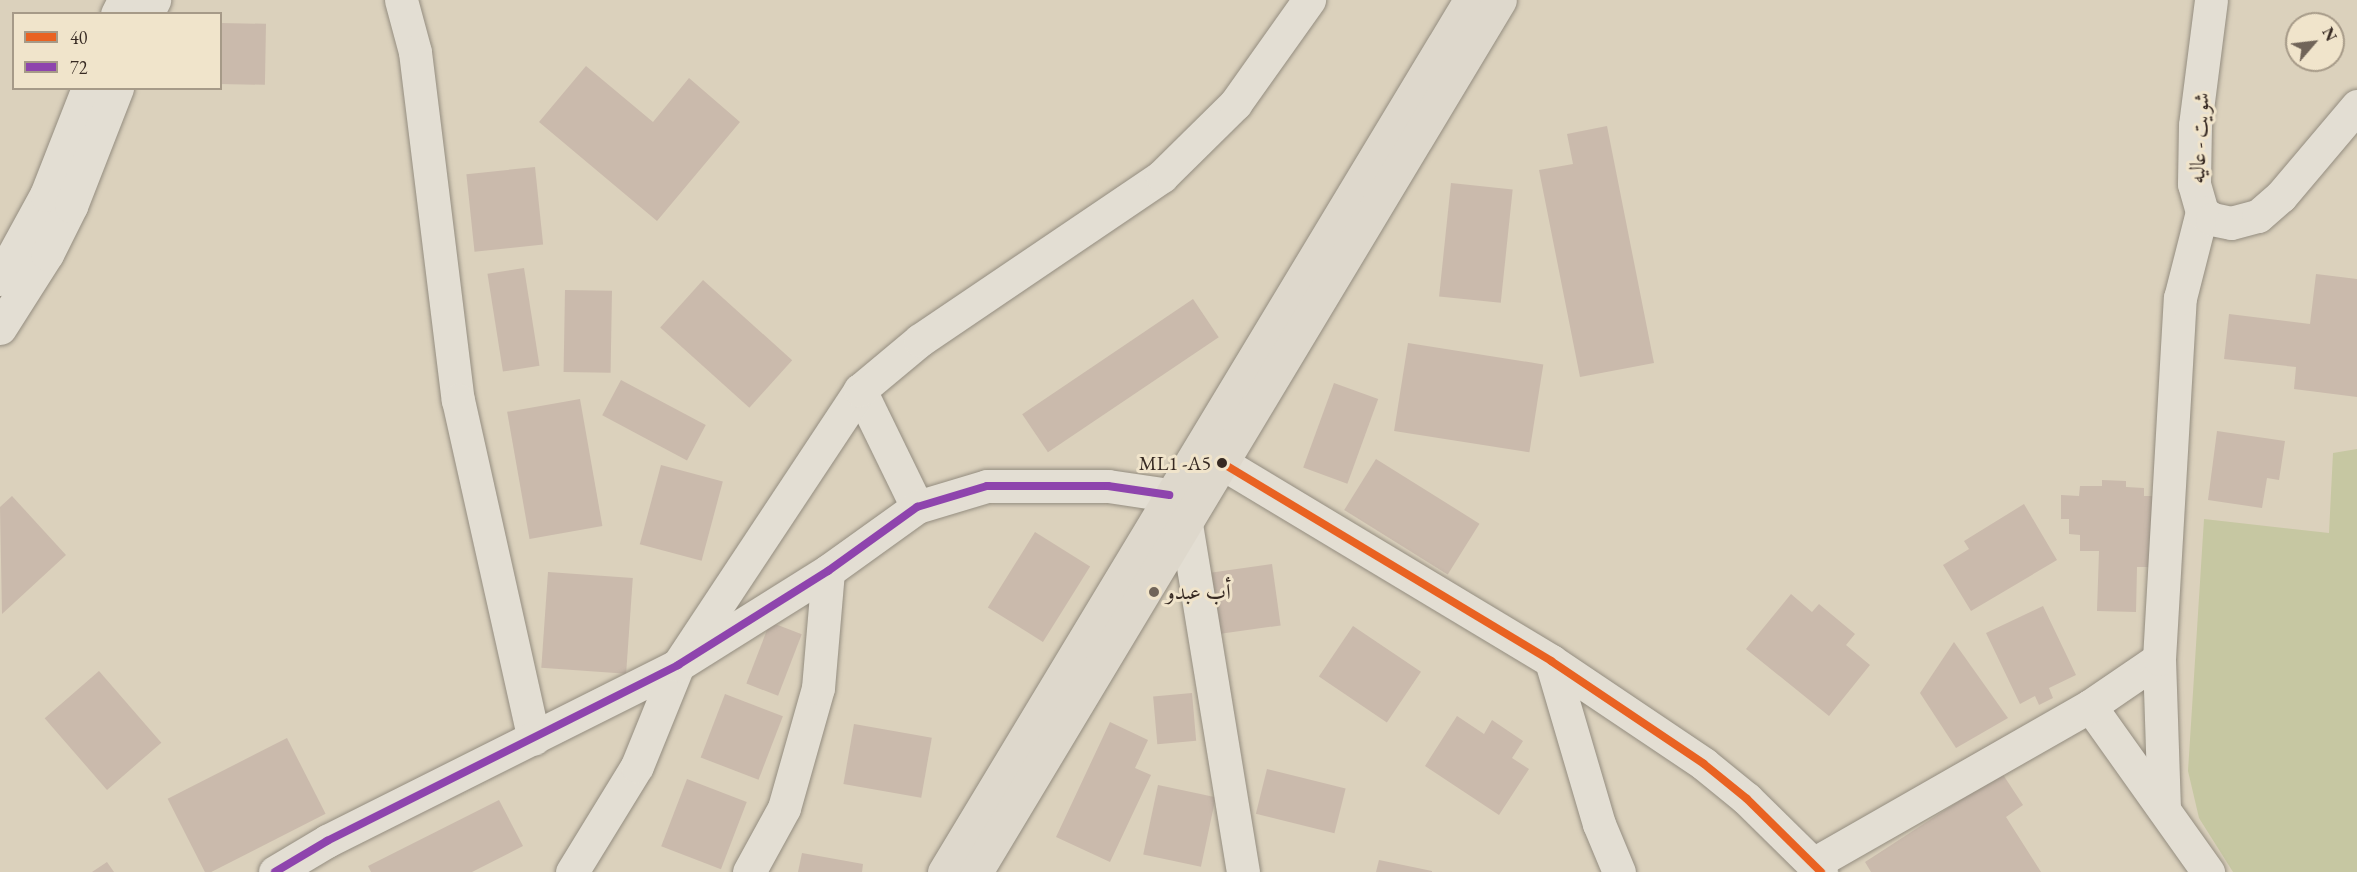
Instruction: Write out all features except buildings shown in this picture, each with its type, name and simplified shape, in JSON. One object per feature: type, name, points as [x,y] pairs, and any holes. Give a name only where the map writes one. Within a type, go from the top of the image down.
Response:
[{"type":"highway","points":[[945,872],[1169,495],[1289,306],[1470,0]]},
{"type":"highway","points":[[976,872],[1500,0]]},
{"type":"street","points":[[401,0],[415,52],[458,400],[534,739]]},
{"type":"street","points":[[415,52],[422,0]]},
{"type":"street","points":[[572,872],[637,766],[678,665],[860,390],[920,340],[1162,176],[1235,104],[1310,0]]},
{"type":"street","name":"شويت - عاليه","points":[[2211,0],[2195,125],[2194,184],[2202,212],[2212,219],[2231,223],[2258,216],[2281,196],[2357,106]]},
{"type":"street","points":[[0,279],[46,195],[87,90]]},
{"type":"street","points":[[0,328],[47,254],[71,206],[116,90]]},
{"type":"street","points":[[2164,808],[2159,659],[2180,298],[2202,212]]},
{"type":"street","points":[[860,390],[917,507]]},
{"type":"street","points":[[1222,463],[1551,661],[1704,764],[1747,799],[1817,868],[2090,706],[2159,659]]},
{"type":"street","points":[[275,872],[327,842],[678,665],[828,572],[917,507],[987,486],[1108,486],[1169,495]]},
{"type":"street","points":[[1186,524],[1243,872]]},
{"type":"street","points":[[749,872],[784,808],[818,688],[828,572]]},
{"type":"street","points":[[1551,661],[1599,824],[1619,872]]},
{"type":"street","points":[[2090,706],[2208,872]]},
{"type":"green space","points":[[2357,449],[2357,872],[2233,872],[2199,818],[2188,771],[2204,519],[2329,533],[2333,453]]},
{"type":"transit line","name":"40","points":[[1222,463],[1551,661],[1704,764],[1747,799],[1821,872]]},
{"type":"transit line","name":"72","points":[[275,872],[327,841],[678,665],[828,571],[917,507],[987,486],[1108,486],[1169,495]]},
{"type":"place","name":"ML1 -A5","points":[[1222,463]]},
{"type":"place","name":"أب عبدو","points":[[1154,592]]}]
